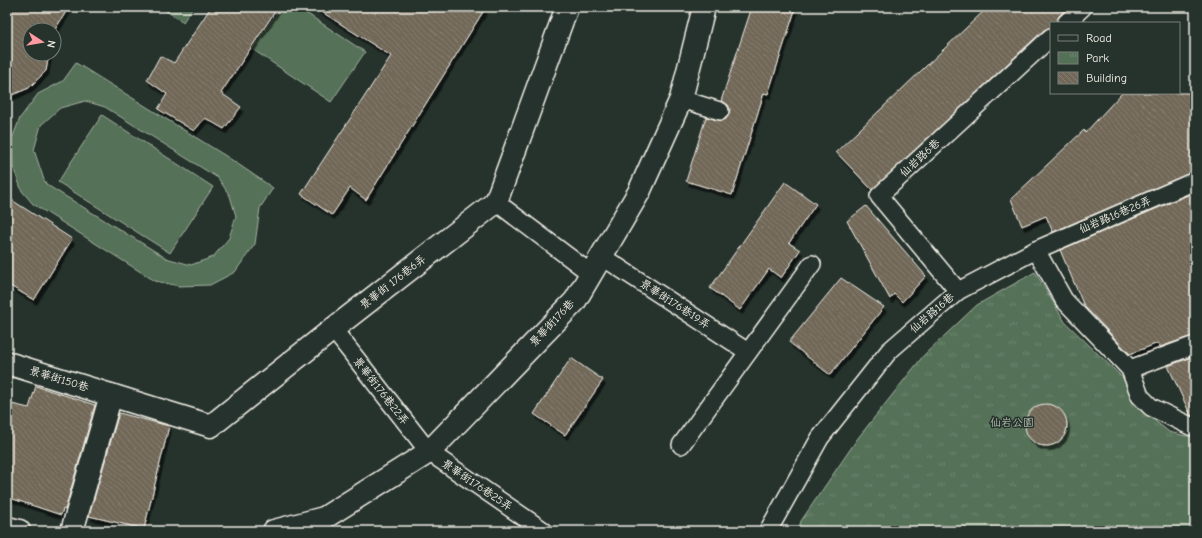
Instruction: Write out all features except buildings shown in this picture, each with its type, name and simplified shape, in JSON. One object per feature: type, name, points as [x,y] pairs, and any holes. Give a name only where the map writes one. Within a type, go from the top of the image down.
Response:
[{"type":"street","points":[[496,202],[567,7]]},
{"type":"street","name":"景華街176巷","points":[[274,531],[324,518],[429,452],[575,301],[640,192],[681,99],[704,7]]},
{"type":"street","name":"景華街 176巷6弄","points":[[111,395],[211,426],[332,329],[496,202]]},
{"type":"street","name":"景華街150巷","points":[[7,363],[111,395]]},
{"type":"street","points":[[72,531],[111,395]]},
{"type":"street","points":[[7,528],[20,531]]},
{"type":"lane","points":[[1067,22],[1083,7]]},
{"type":"lane","name":"仙岩路6巷","points":[[958,291],[879,196],[1050,38]]},
{"type":"lane","points":[[681,99],[720,111]]},
{"type":"lane","name":"仙岩路16巷26弄","points":[[1036,250],[1195,181]]},
{"type":"lane","name":"景華街176巷19弄","points":[[496,202],[596,265],[748,352]]},
{"type":"lane","points":[[1036,250],[1064,300],[1130,369],[1140,396],[1151,407],[1190,426],[1195,425]]},
{"type":"lane","name":"仙岩路16巷","points":[[768,531],[820,438],[889,351],[958,291],[1036,250]]},
{"type":"lane","points":[[681,445],[812,264]]},
{"type":"lane","name":"景華街176巷22弄","points":[[332,329],[429,452]]},
{"type":"lane","points":[[1130,369],[1195,345]]},
{"type":"lane","name":"景華街176巷25弄","points":[[429,452],[544,531]]},
{"type":"green space","points":[[160,7],[193,7],[183,22]]},
{"type":"green space","points":[[281,7],[297,7],[365,52],[331,102],[252,49]]},
{"type":"green space","points":[[76,63],[229,158],[273,188],[260,208],[255,244],[235,272],[210,285],[179,286],[155,281],[33,204],[22,191],[13,167],[12,139],[20,118],[38,94],[63,81]],"holes":[[[85,101],[105,107],[218,178],[230,196],[236,216],[229,238],[213,257],[191,265],[166,258],[47,185],[34,150],[41,125],[60,108]]]},
{"type":"green space","points":[[102,115],[213,187],[170,253],[58,182]]},
{"type":"green space","name":"仙岩公園","points":[[1035,272],[1065,322],[1123,378],[1138,407],[1169,432],[1195,437],[1195,531],[798,531],[801,521],[858,438],[924,355],[977,305]]}]
